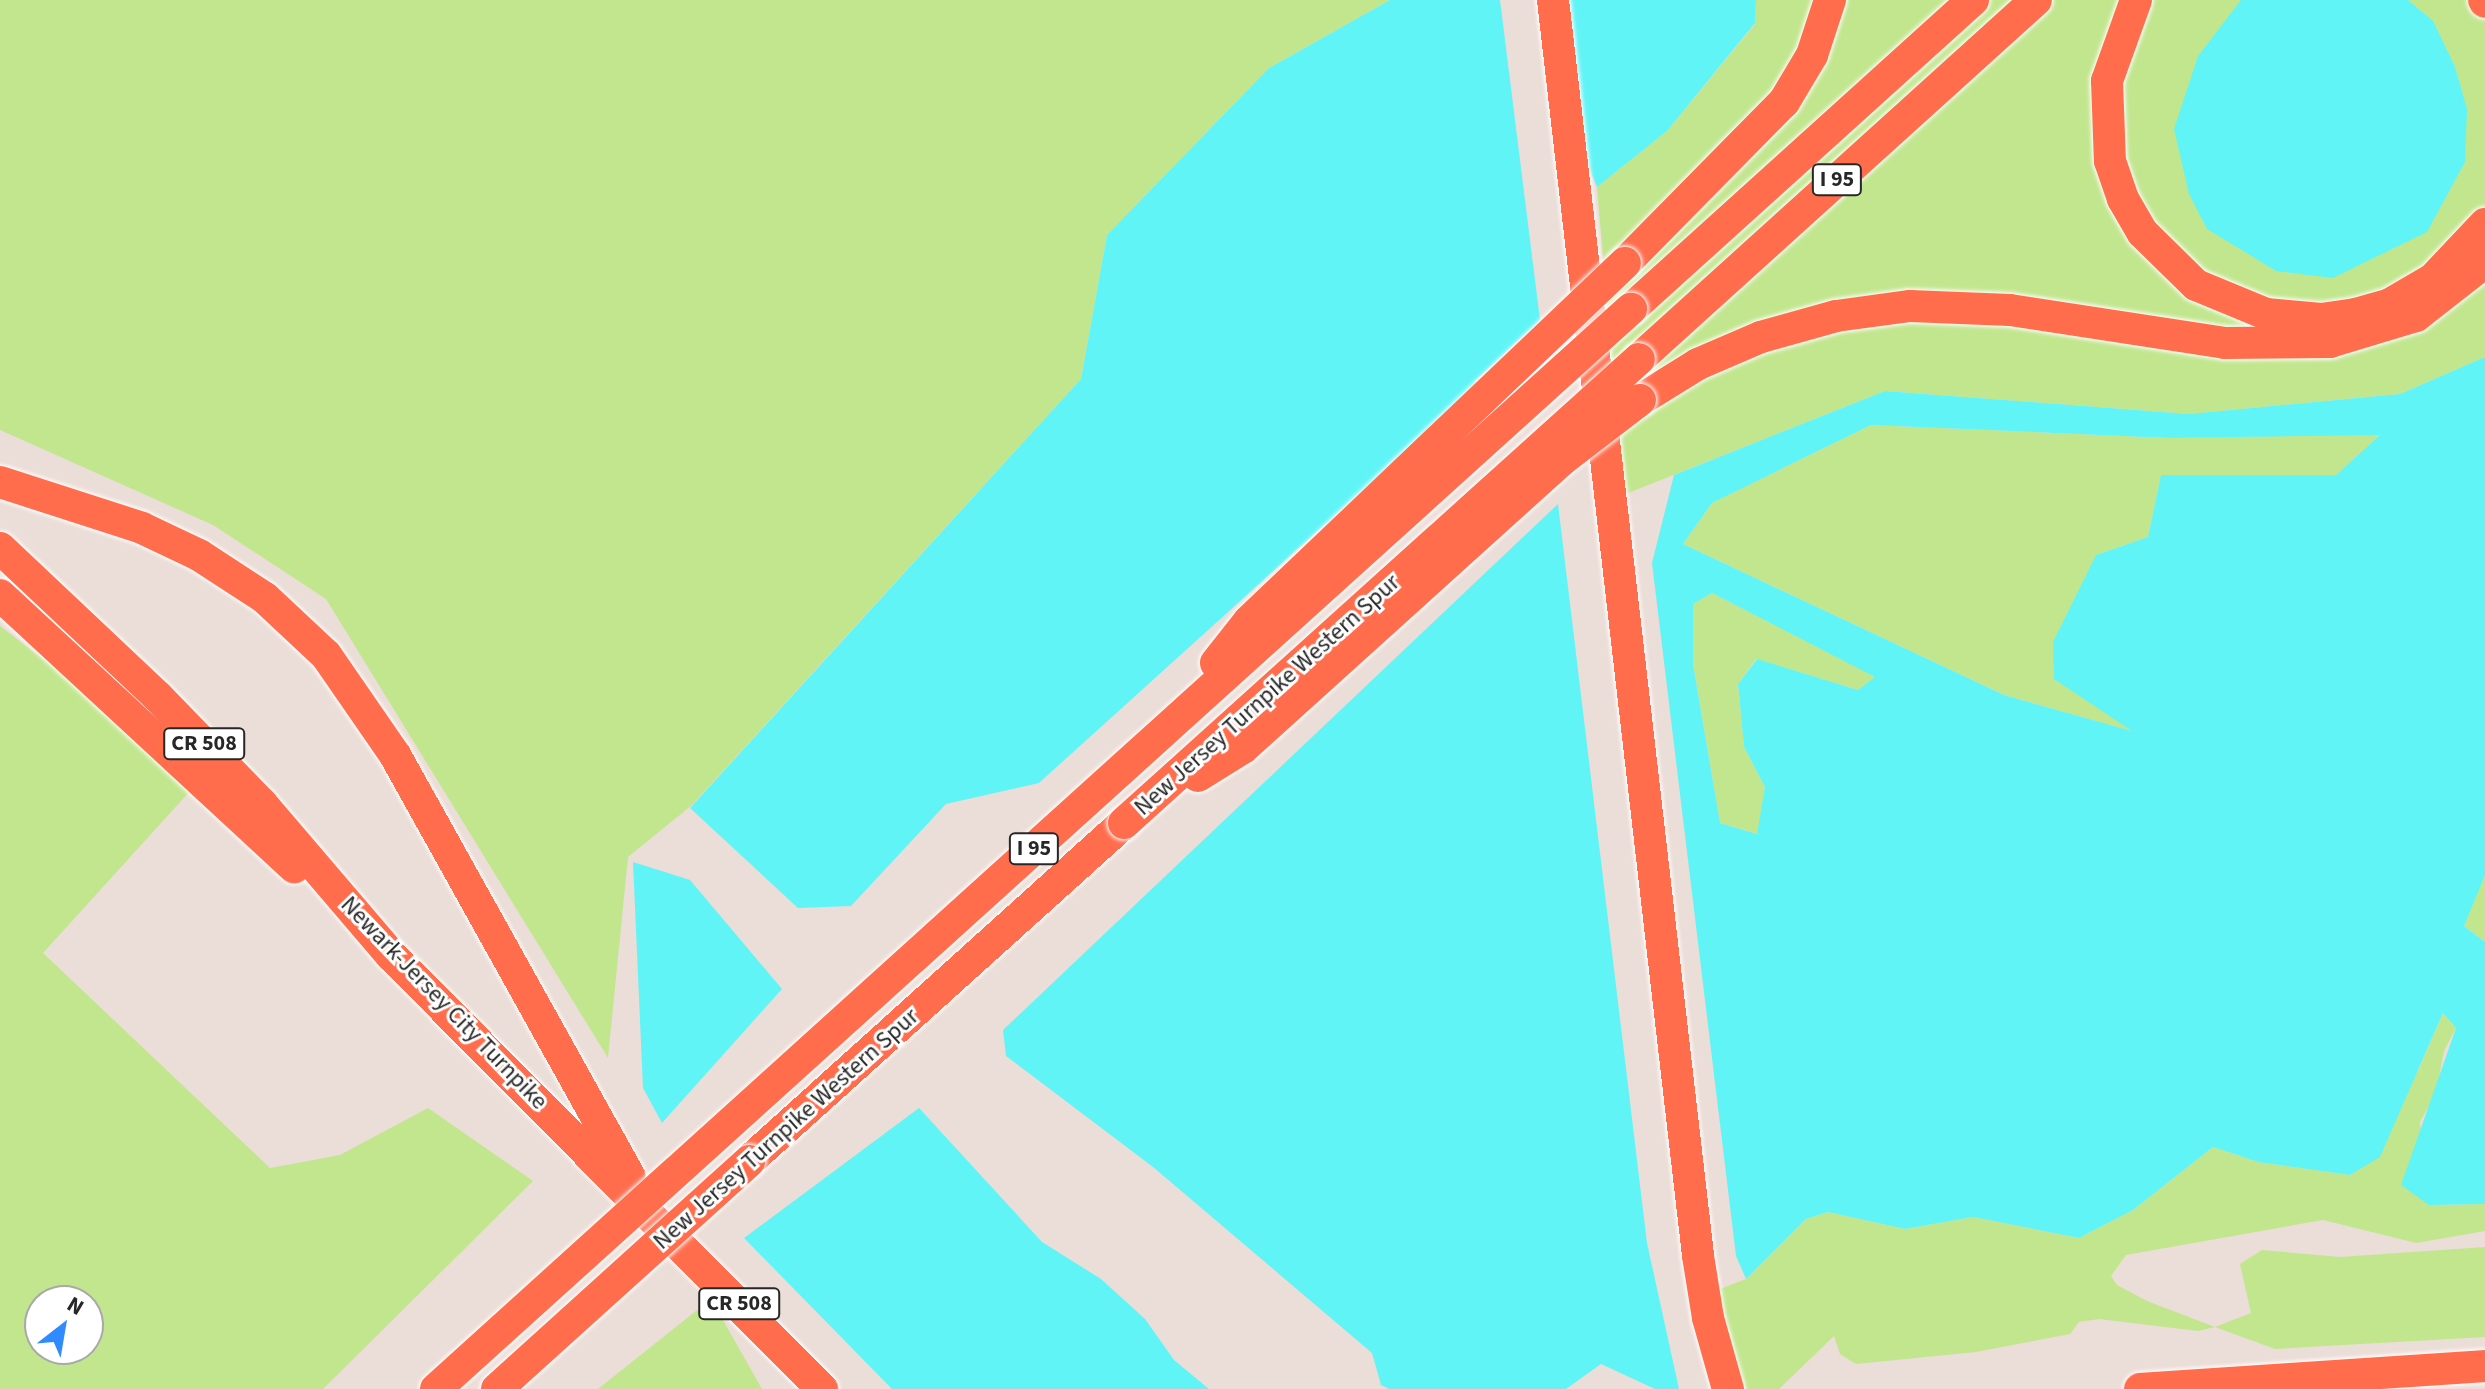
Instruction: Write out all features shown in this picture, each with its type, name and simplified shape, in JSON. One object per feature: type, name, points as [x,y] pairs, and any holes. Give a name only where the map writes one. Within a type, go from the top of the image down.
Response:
[{"type":"highway","points":[[1553,0],[1698,1256],[1708,1318],[1728,1389]]},
{"type":"highway","points":[[1151,742],[1249,621],[1625,263],[1784,102],[1812,55],[1830,0]]},
{"type":"highway","name":"New Jersey Turnpike Western Spur","points":[[436,1389],[1973,0]]},
{"type":"highway","name":"New Jersey Turnpike Western Spur","points":[[497,1389],[2036,0]]},
{"type":"highway","points":[[2136,0],[2107,81],[2110,161],[2123,199],[2143,233],[2196,285],[2266,314],[2303,319],[2348,315],[2390,304],[2433,279],[2485,224]]},
{"type":"highway","points":[[1124,823],[1243,748],[1563,459],[1640,400],[1698,364],[1761,337],[1836,316],[1910,306],[2010,310],[2225,343],[2330,342],[2416,316],[2485,262]]},
{"type":"highway","points":[[6,484],[142,528],[199,555],[265,598],[326,655],[374,719],[556,1053],[655,1220]]},
{"type":"highway","name":"Newark-Jersey City Turnpike","points":[[0,548],[117,657],[262,804],[391,955],[822,1389]]},
{"type":"highway","name":"CR 508","points":[[0,595],[391,955]]},
{"type":"highway","points":[[0,626],[201,779]]},
{"type":"highway","points":[[2140,1389],[2485,1366]]},
{"type":"green space","points":[[0,0],[1390,0],[1269,68],[1107,235],[1081,379],[692,805],[628,857],[608,1058],[326,599],[213,525],[0,430]]},
{"type":"green space","points":[[1756,0],[2485,0],[2485,357],[2400,394],[2189,414],[1885,391],[1623,495],[1597,187],[1667,131],[1755,24]]},
{"type":"green space","points":[[1871,425],[2169,438],[2381,434],[2336,475],[2161,476],[2148,537],[2096,555],[2135,732],[2004,695],[1683,544],[1712,503]]},
{"type":"green space","points":[[1712,593],[1876,677],[1858,690],[1756,659],[1738,684],[1744,747],[1765,787],[1758,834],[1720,823],[1693,664],[1693,604]]},
{"type":"green space","points":[[0,626],[201,779],[43,953],[270,1168],[340,1155],[428,1108],[533,1181],[323,1389],[0,1389]]},
{"type":"green space","points":[[2482,874],[2485,875],[2485,942],[2464,926]]},
{"type":"green space","points":[[2443,1013],[2456,1028],[2444,1051],[2436,1093],[2420,1122],[2429,1205],[2485,1204],[2485,1231],[2416,1243],[2323,1220],[2126,1255],[2111,1276],[2117,1285],[2147,1301],[2215,1327],[2198,1331],[2099,1319],[2079,1322],[2070,1334],[1976,1352],[1856,1364],[1840,1354],[1834,1336],[1779,1389],[1746,1389],[1720,1310],[1720,1289],[1746,1279],[1806,1219],[1828,1212],[1905,1229],[1973,1217],[2079,1238],[2133,1210],[2213,1147],[2258,1162],[2351,1175],[2419,1069]]},
{"type":"green space","points":[[2485,1247],[2485,1337],[2275,1349],[2215,1327],[2251,1313],[2240,1264],[2262,1250],[2340,1257]]},
{"type":"green space","points":[[711,1299],[762,1389],[598,1389]]},
{"type":"water","points":[[1390,0],[1500,0],[1540,320],[1475,381],[1478,386],[1039,783],[946,804],[851,906],[798,908],[690,808],[1081,379],[1107,235],[1269,68]]},
{"type":"water","points":[[1565,0],[1756,0],[1755,23],[1667,131],[1597,187],[1588,165]]},
{"type":"water","points":[[2241,0],[2408,0],[2433,21],[2455,67],[2467,109],[2465,162],[2427,232],[2333,278],[2276,271],[2207,229],[2189,194],[2174,129],[2198,56]]},
{"type":"water","points":[[2485,357],[2485,875],[2464,926],[2485,942],[2485,1204],[2429,1205],[2401,1185],[2456,1028],[2443,1013],[2380,1157],[2350,1175],[2258,1162],[2213,1147],[2133,1210],[2079,1238],[1973,1217],[1905,1229],[1828,1212],[1806,1219],[1746,1279],[1736,1256],[1652,563],[1674,475],[1885,391],[2189,414],[2400,394]],"holes":[[[1871,425],[2169,438],[2380,435],[2336,475],[2161,475],[2148,537],[2096,555],[2053,642],[2054,679],[2132,731],[2004,695],[1683,544],[1712,503]],[[1712,593],[1875,677],[1858,690],[1757,659],[1738,684],[1744,747],[1765,787],[1757,834],[1720,823],[1693,664],[1693,604]]]},
{"type":"water","points":[[1558,504],[1647,1243],[1679,1389],[1655,1389],[1601,1364],[1566,1389],[1389,1389],[1381,1385],[1372,1353],[1153,1167],[1006,1056],[1003,1030]]},
{"type":"water","points":[[633,862],[690,880],[782,989],[662,1123],[643,1088]]},
{"type":"water","points":[[919,1108],[1042,1242],[1101,1279],[1145,1319],[1174,1360],[1209,1389],[892,1389],[744,1238]]}]
